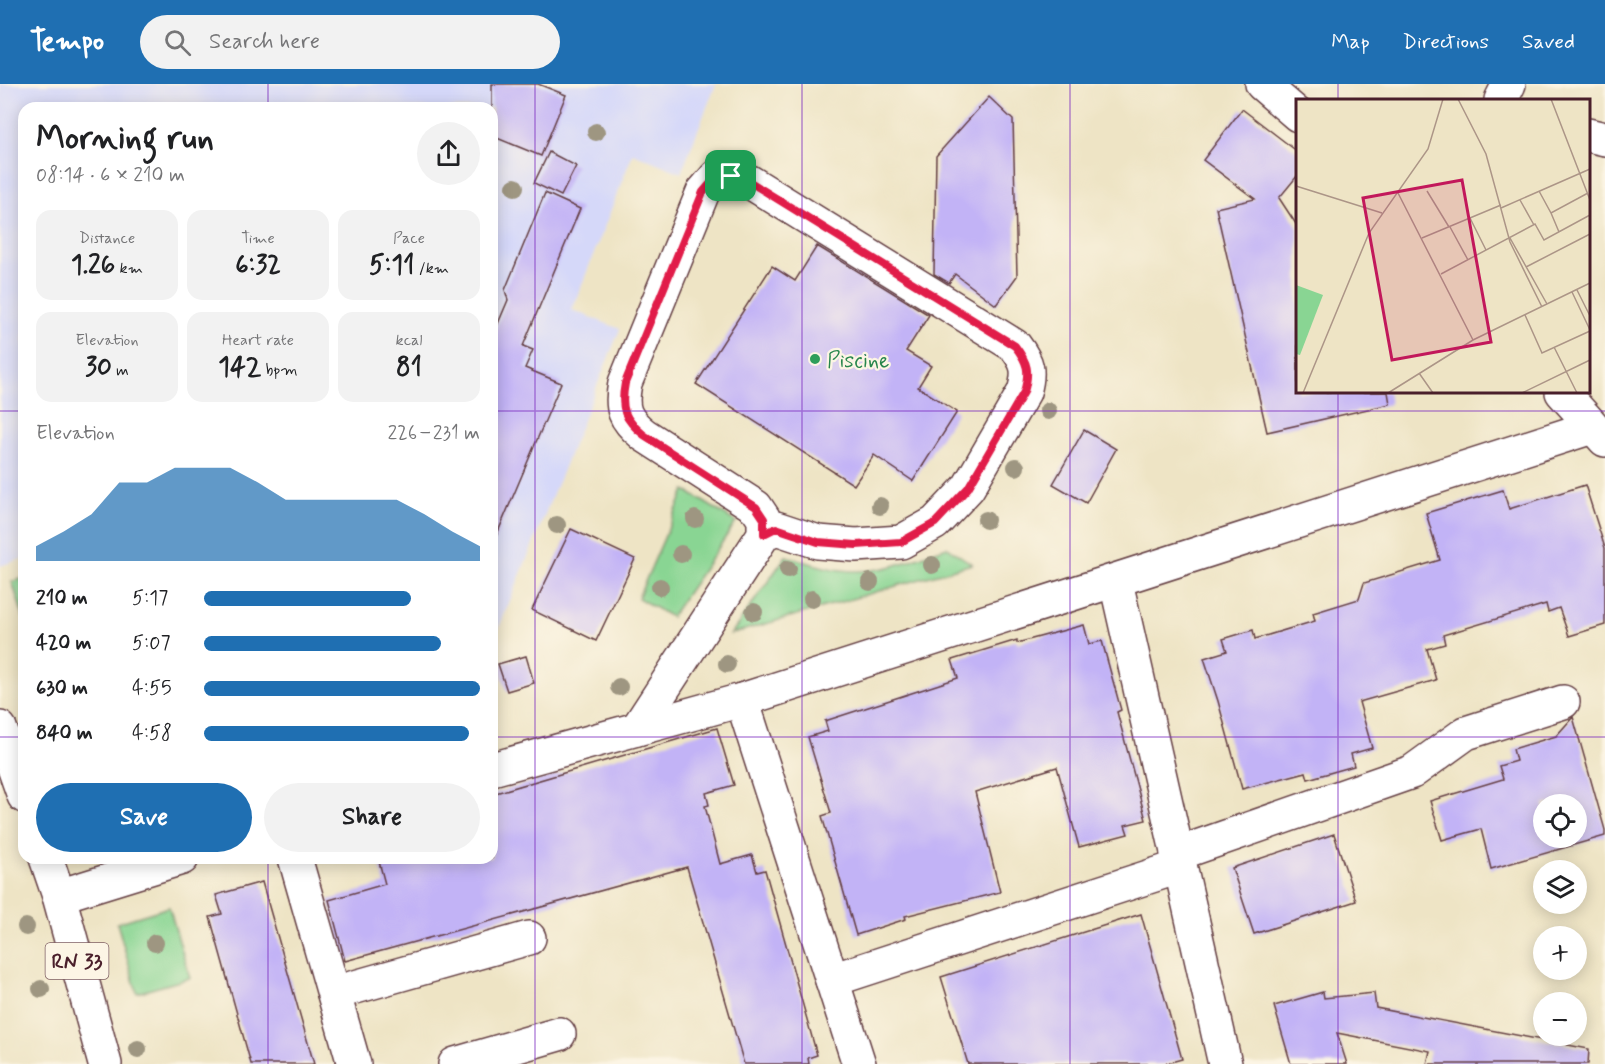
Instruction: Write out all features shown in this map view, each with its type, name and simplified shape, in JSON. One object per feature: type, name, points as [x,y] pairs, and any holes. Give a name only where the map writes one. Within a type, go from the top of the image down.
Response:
[{"type":"street","points":[[1262,84],[1296,113]]},
{"type":"street","points":[[1502,99],[1509,84]]},
{"type":"street","points":[[1590,135],[1605,139]]},
{"type":"street","points":[[637,729],[764,534],[776,528],[818,542],[856,545],[901,542],[935,523],[968,488],[1024,392],[1028,378],[1026,360],[1015,346],[750,182],[731,176],[716,177],[703,192],[625,383],[622,400],[625,415],[632,426],[756,507],[764,519],[764,534]]},
{"type":"street","points":[[498,767],[742,700],[1598,434],[1563,393]]},
{"type":"street","points":[[1116,582],[1225,1064]]},
{"type":"street","points":[[742,700],[859,1064]]},
{"type":"street","points":[[832,980],[1178,861],[1412,772],[1466,733],[1563,702]]},
{"type":"street","points":[[0,728],[18,779]]},
{"type":"street","name":"RN 33","points":[[48,864],[105,1064]]},
{"type":"street","points":[[59,896],[163,864]]},
{"type":"street","points":[[297,864],[354,1064]]},
{"type":"street","points":[[334,993],[529,938]]},
{"type":"street","points":[[454,1064],[559,1034]]},
{"type":"shaded area","points":[[0,84],[716,84],[681,173],[633,153],[572,310],[620,329],[498,630],[498,102],[18,102],[18,560],[0,566]]},
{"type":"green space","points":[[685,490],[736,522],[671,617],[638,598]]},
{"type":"green space","points":[[947,547],[972,564],[731,634],[786,556],[829,568],[868,571],[902,563]]},
{"type":"green space","points":[[18,580],[18,600],[12,582]]},
{"type":"green space","points":[[169,907],[190,978],[137,993],[117,923]]},
{"type":"building","points":[[492,84],[538,84],[566,95],[541,156],[498,138],[498,102],[492,102]]},
{"type":"building","points":[[989,97],[1013,120],[1017,276],[996,305],[955,274],[949,283],[934,274],[936,156]]},
{"type":"building","points":[[1242,109],[1296,150],[1296,177],[1279,198],[1296,224],[1296,393],[1388,393],[1390,404],[1267,432],[1216,208],[1255,199],[1203,160]]},
{"type":"building","points":[[549,152],[576,166],[561,196],[534,183]]},
{"type":"building","points":[[545,193],[580,209],[523,346],[533,350],[525,368],[561,383],[498,532],[498,324],[508,300],[505,290]]},
{"type":"building","name":"Piscine","points":[[817,246],[929,315],[906,351],[931,366],[918,387],[957,412],[913,481],[874,455],[854,485],[696,384],[772,266],[795,281]]},
{"type":"building","points":[[1084,430],[1116,449],[1086,503],[1053,484]]},
{"type":"building","points":[[1585,485],[1605,548],[1605,625],[1569,636],[1559,608],[1548,612],[1546,604],[1443,635],[1445,644],[1427,649],[1436,680],[1359,702],[1372,748],[1351,754],[1354,766],[1308,779],[1306,772],[1242,789],[1204,658],[1227,651],[1223,639],[1253,630],[1255,639],[1315,621],[1313,613],[1359,599],[1364,583],[1440,560],[1426,513],[1503,490],[1509,509]]},
{"type":"building","points":[[571,529],[635,559],[596,641],[532,610]]},
{"type":"building","points":[[1084,625],[1089,644],[1102,641],[1121,710],[1117,712],[1146,820],[1125,825],[1128,834],[1079,847],[1057,767],[975,792],[1000,892],[905,916],[906,919],[856,935],[822,816],[831,813],[808,737],[828,731],[825,721],[958,678],[952,660],[1017,640],[1017,643]]},
{"type":"building","points":[[526,656],[534,683],[507,691],[498,664]]},
{"type":"building","points":[[1573,717],[1605,836],[1587,841],[1587,794],[1533,794],[1533,848],[1564,848],[1491,869],[1481,829],[1442,840],[1430,801],[1503,779],[1499,766],[1516,761],[1513,749],[1556,736]]},
{"type":"building","points":[[717,728],[734,785],[706,793],[709,805],[705,806],[720,864],[752,855],[757,872],[765,870],[817,1055],[808,1058],[809,1064],[744,1064],[687,867],[345,961],[329,900],[385,884],[380,864],[498,864],[498,792]]},
{"type":"building","points":[[1334,834],[1356,901],[1254,934],[1232,868]]},
{"type":"building","points":[[262,882],[314,1064],[251,1064],[210,917],[222,914],[216,895]]},
{"type":"building","points":[[1141,914],[1182,1059],[1164,1064],[968,1064],[941,977]]},
{"type":"building","points":[[1323,992],[1324,998],[1374,993],[1376,1008],[1533,1038],[1533,1046],[1573,1046],[1589,1049],[1588,1064],[1427,1064],[1430,1051],[1337,1033],[1347,1064],[1291,1064],[1274,1006]]},
{"type":"place","name":"Piscine","points":[[815,359]]},
{"type":"route","points":[[731,176],[750,182],[1015,346],[1026,360],[1028,378],[1024,392],[968,488],[935,523],[901,542],[856,545],[818,542],[776,528],[764,534],[764,519],[756,507],[644,435],[632,426],[625,415],[622,400],[625,383],[703,192],[716,177],[731,176]]}]
